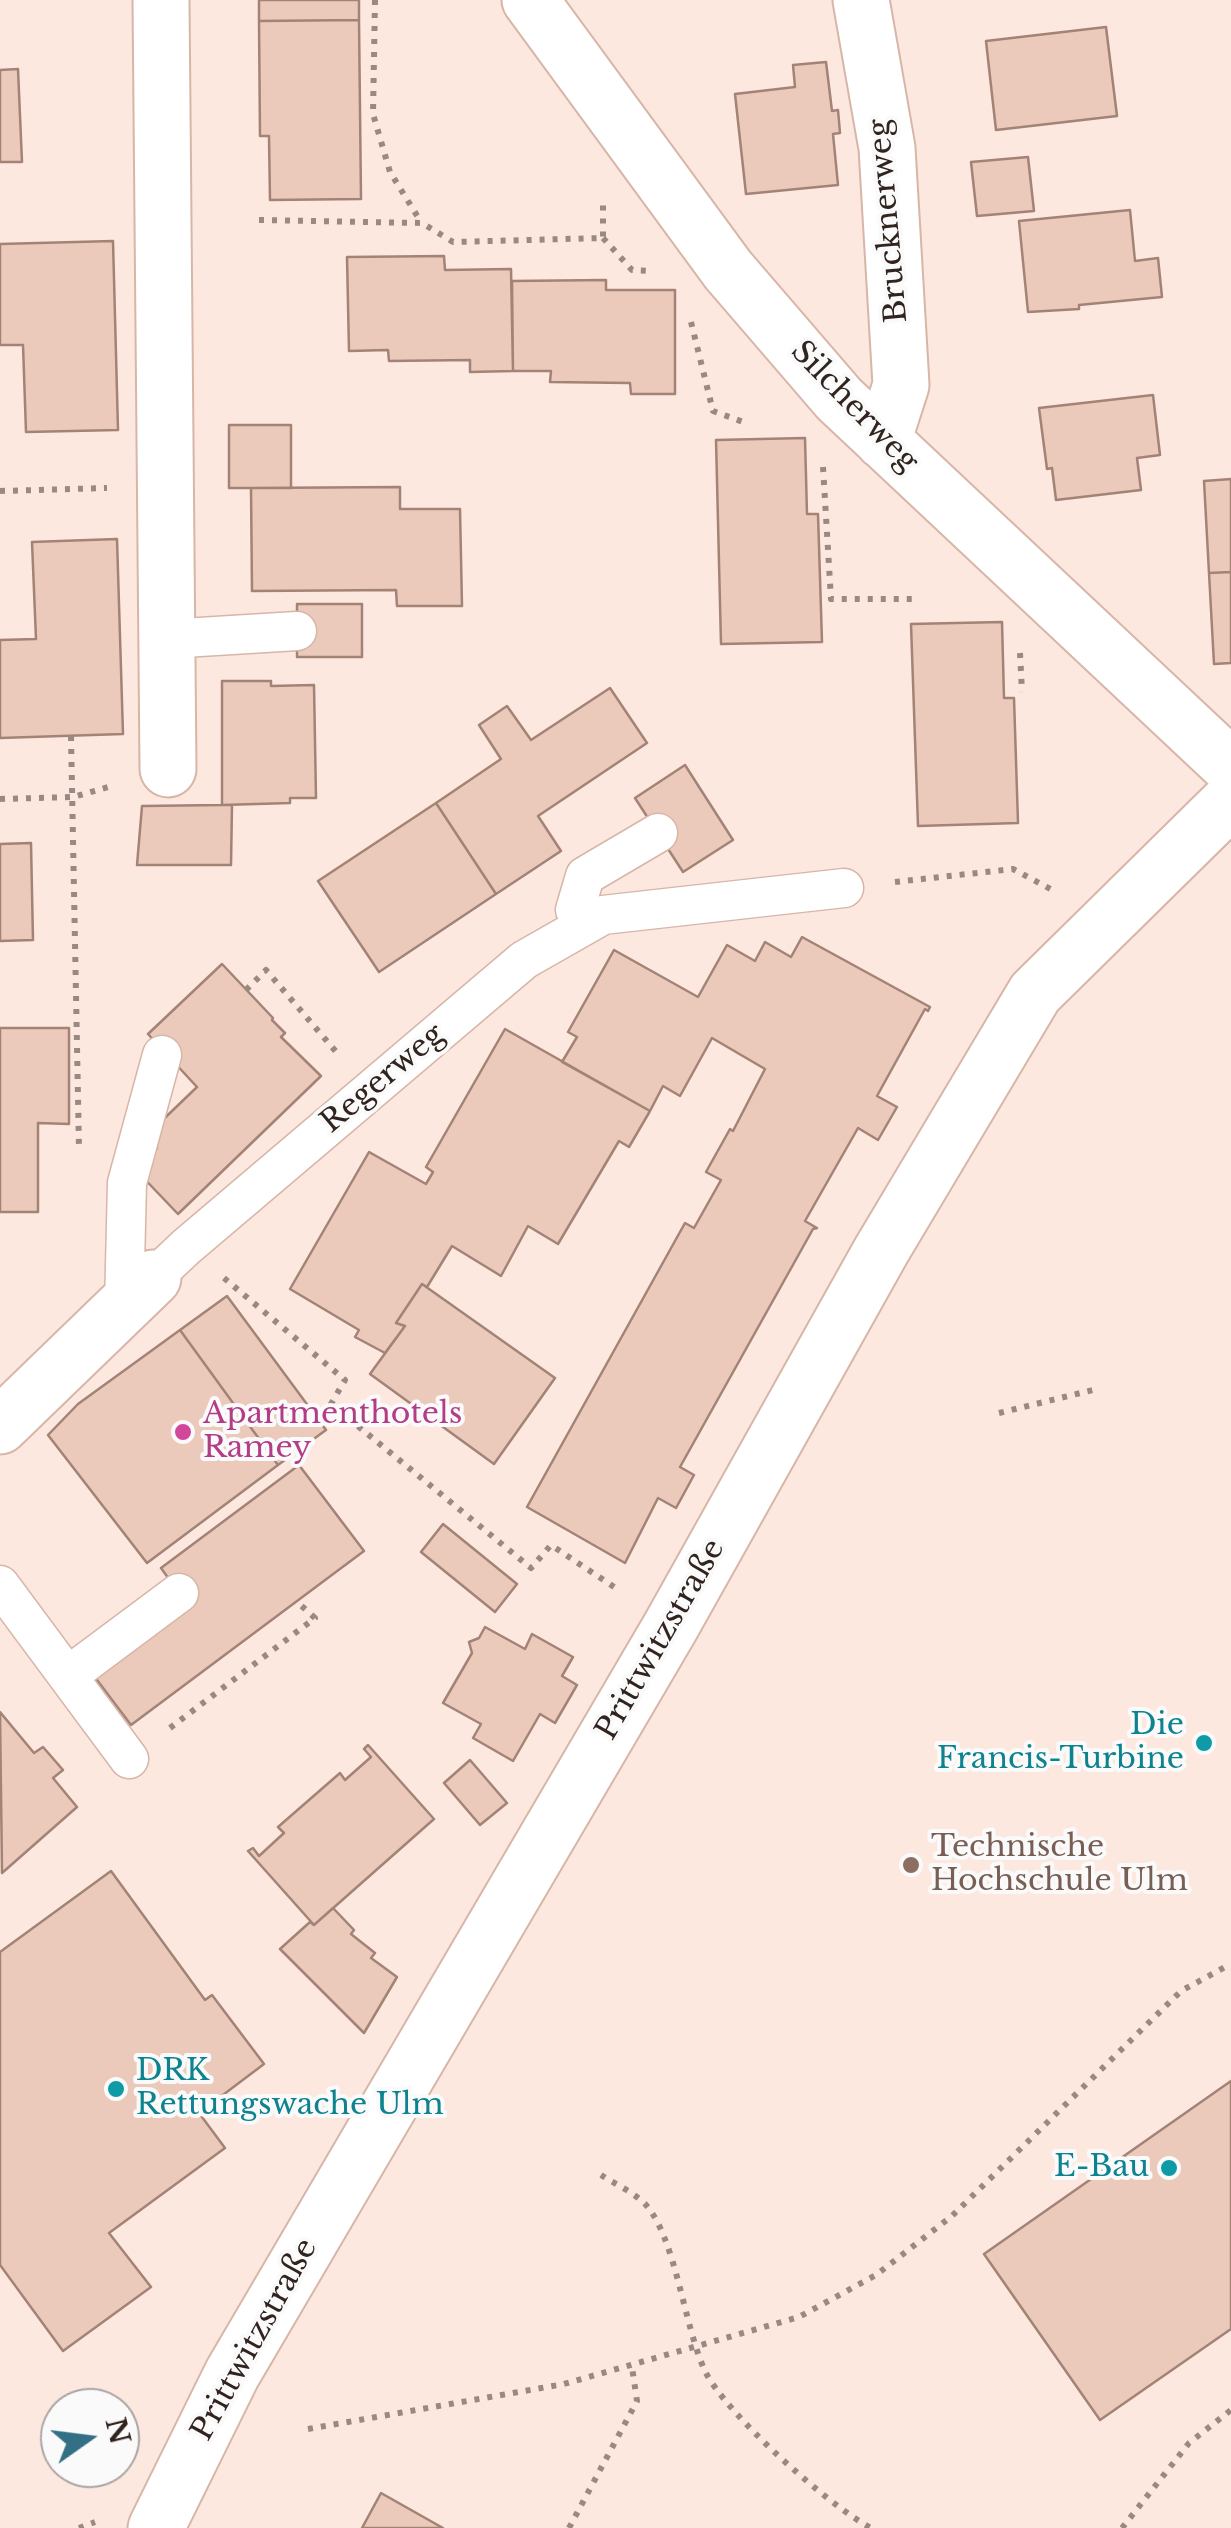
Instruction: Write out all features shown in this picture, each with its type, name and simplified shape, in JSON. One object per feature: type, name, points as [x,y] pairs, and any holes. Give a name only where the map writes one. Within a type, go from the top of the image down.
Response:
[{"type":"street","points":[[146,776],[167,639],[162,0]]},
{"type":"street","name":"Silcherweg","points":[[530,0],[728,270],[839,399],[1231,767]]},
{"type":"street","name":"Brucknerweg","points":[[861,0],[887,148],[901,385],[883,441]]},
{"type":"street","name":"Prittwitzstraße","points":[[156,2528],[232,2374],[671,1626],[881,1251],[1035,993],[1231,800]]},
{"type":"street","name":"Regerweg","points":[[0,1426],[154,1277]]},
{"type":"lane","points":[[167,639],[297,630]]},
{"type":"lane","points":[[584,926],[575,910],[585,876],[658,832]]},
{"type":"lane","name":"Regerweg","points":[[154,1277],[524,960],[603,915],[844,888]]},
{"type":"lane","points":[[154,1277],[127,1183],[162,1055]]},
{"type":"lane","points":[[0,1585],[129,1759]]},
{"type":"lane","points":[[68,1675],[179,1593]]},
{"type":"path","points":[[375,0],[373,114],[390,172],[422,223],[453,242],[603,238]]},
{"type":"path","points":[[625,130],[603,154],[603,238],[632,270],[663,271]]},
{"type":"path","points":[[260,220],[422,223]]},
{"type":"path","points":[[687,306],[713,411],[746,423]]},
{"type":"path","points":[[839,399],[821,438],[831,600],[913,599]]},
{"type":"path","points":[[0,491],[164,486]]},
{"type":"path","points":[[70,736],[80,1164]]},
{"type":"path","points":[[0,799],[73,797],[146,776]]},
{"type":"path","points":[[844,888],[1013,870],[1050,888],[1098,928]]},
{"type":"path","points":[[246,990],[266,970],[370,1090]]},
{"type":"path","points":[[154,1277],[345,1380],[332,1404],[531,1568],[552,1546],[671,1626]]},
{"type":"path","points":[[999,1414],[1097,1389]]},
{"type":"path","points":[[129,1759],[315,1618],[296,1601]]},
{"type":"path","points":[[308,2428],[564,2384],[798,2317],[876,2275],[952,2216],[1181,1992],[1228,1966]]},
{"type":"path","points":[[601,2175],[646,2205],[667,2246],[694,2348],[707,2376],[764,2444],[871,2528]]},
{"type":"path","points":[[568,2528],[637,2401],[632,2367]]},
{"type":"path","points":[[1122,2528],[1189,2443],[1231,2410]]},
{"type":"path","points":[[79,2528],[99,2521]]},
{"type":"building","points":[[259,0],[359,0],[359,20],[259,21]]},
{"type":"building","points":[[359,20],[361,199],[270,200],[269,136],[260,136],[259,21]]},
{"type":"building","points":[[1106,27],[1117,116],[996,130],[986,41]]},
{"type":"building","points":[[826,62],[832,111],[838,110],[840,133],[833,134],[838,185],[746,194],[735,94],[795,87],[793,65]]},
{"type":"building","points":[[18,69],[22,162],[0,162],[0,70]]},
{"type":"building","points":[[1028,157],[1034,211],[977,216],[971,162]]},
{"type":"building","points":[[1130,210],[1135,261],[1158,258],[1162,297],[1028,312],[1019,221]]},
{"type":"building","points":[[113,241],[118,430],[26,432],[23,345],[0,345],[0,244]]},
{"type":"building","points":[[444,256],[445,270],[511,269],[513,371],[470,372],[470,360],[389,361],[388,350],[349,351],[347,257]]},
{"type":"building","points":[[606,280],[606,290],[675,290],[675,394],[631,394],[630,383],[550,382],[551,371],[513,371],[512,281]]},
{"type":"building","points":[[1153,395],[1160,455],[1137,458],[1141,490],[1056,500],[1052,468],[1047,469],[1039,408]]},
{"type":"building","points":[[229,425],[291,425],[291,488],[229,488]]},
{"type":"building","points":[[805,438],[807,514],[818,514],[822,642],[721,644],[716,440]]},
{"type":"building","points":[[1231,479],[1231,572],[1209,573],[1204,481]]},
{"type":"building","points":[[400,487],[400,509],[460,509],[462,606],[397,606],[396,590],[252,591],[251,488]]},
{"type":"building","points":[[117,539],[123,734],[0,738],[0,640],[36,639],[32,542]]},
{"type":"building","points":[[1231,572],[1231,663],[1214,664],[1209,573]]},
{"type":"building","points":[[297,604],[362,604],[362,657],[297,657]]},
{"type":"building","points":[[1002,622],[1004,698],[1014,698],[1018,823],[918,826],[911,624]]},
{"type":"building","points":[[222,681],[314,685],[316,798],[290,798],[290,803],[222,805]]},
{"type":"building","points":[[610,688],[647,743],[538,816],[561,851],[496,894],[436,803],[501,759],[479,725],[507,706],[531,740]]},
{"type":"building","points":[[685,765],[733,840],[683,872],[635,798]]},
{"type":"building","points":[[436,803],[496,894],[379,972],[318,881]]},
{"type":"building","points":[[232,805],[231,865],[137,865],[142,806]]},
{"type":"building","points":[[31,843],[33,940],[0,941],[0,844]]},
{"type":"building","points":[[802,937],[930,1007],[925,1009],[877,1096],[897,1107],[878,1140],[858,1128],[805,1221],[817,1228],[680,1467],[694,1475],[676,1508],[658,1498],[625,1563],[527,1507],[685,1223],[694,1228],[721,1180],[706,1172],[730,1129],[733,1131],[765,1069],[712,1038],[680,1096],[663,1086],[650,1111],[562,1062],[577,1037],[568,1032],[614,950],[698,997],[727,945],[755,961],[765,942],[791,957]]},
{"type":"building","points":[[222,964],[273,1018],[285,1033],[281,1037],[321,1076],[178,1214],[135,1169],[157,1148],[146,1136],[197,1087],[148,1034]]},
{"type":"building","points":[[0,1028],[69,1028],[69,1124],[38,1123],[38,1212],[0,1212]]},
{"type":"building","points":[[505,1029],[650,1111],[629,1147],[619,1141],[558,1244],[528,1226],[501,1276],[452,1246],[427,1287],[422,1284],[396,1323],[405,1326],[385,1353],[355,1337],[359,1330],[290,1289],[369,1152],[426,1184],[433,1172],[426,1167]]},
{"type":"building","points":[[422,1284],[555,1378],[494,1464],[370,1374],[405,1326],[396,1323]]},
{"type":"building","points":[[227,1296],[326,1430],[278,1465],[180,1330]]},
{"type":"building","points":[[180,1330],[278,1465],[147,1563],[48,1435],[78,1404]]},
{"type":"building","points":[[299,1465],[364,1551],[131,1725],[94,1676],[179,1593],[161,1568]]},
{"type":"building","points":[[443,1524],[517,1584],[495,1612],[421,1552]]},
{"type":"building","points":[[485,1627],[525,1649],[532,1634],[573,1657],[562,1676],[577,1685],[555,1723],[540,1714],[513,1761],[473,1738],[481,1724],[443,1703],[472,1653],[469,1642],[479,1638]]},
{"type":"building","points":[[0,1712],[34,1753],[43,1747],[63,1770],[53,1778],[77,1807],[2,1873]]},
{"type":"building","points":[[368,1745],[434,1819],[314,1925],[248,1851],[253,1848],[259,1856],[284,1833],[278,1827],[340,1773],[345,1780],[371,1757],[364,1749]]},
{"type":"building","points":[[470,1760],[507,1803],[480,1825],[444,1783]]},
{"type":"building","name":"DRK Rettungswache Ulm","points":[[111,1871],[205,2000],[212,1995],[264,2064],[199,2113],[225,2148],[109,2233],[151,2287],[63,2351],[0,2265],[0,1952]]},
{"type":"building","points":[[333,1908],[354,1930],[351,1934],[375,1953],[371,1958],[397,1977],[364,2033],[280,1949]]},
{"type":"building","name":"E-Bau","points":[[1231,2081],[1231,2329],[1100,2420],[984,2254]]},
{"type":"building","points":[[381,2493],[443,2528],[362,2528]]},
{"type":"place","name":"Apartmenthotels Ramey","points":[[183,1432]]},
{"type":"place","name":"Die Francis-Turbine","points":[[1204,1743]]},
{"type":"place","name":"Technische Hochschule Ulm","points":[[911,1865]]},
{"type":"place","name":"DRK Rettungswache Ulm","points":[[116,2089]]},
{"type":"place","name":"E-Bau","points":[[1169,2168]]}]
